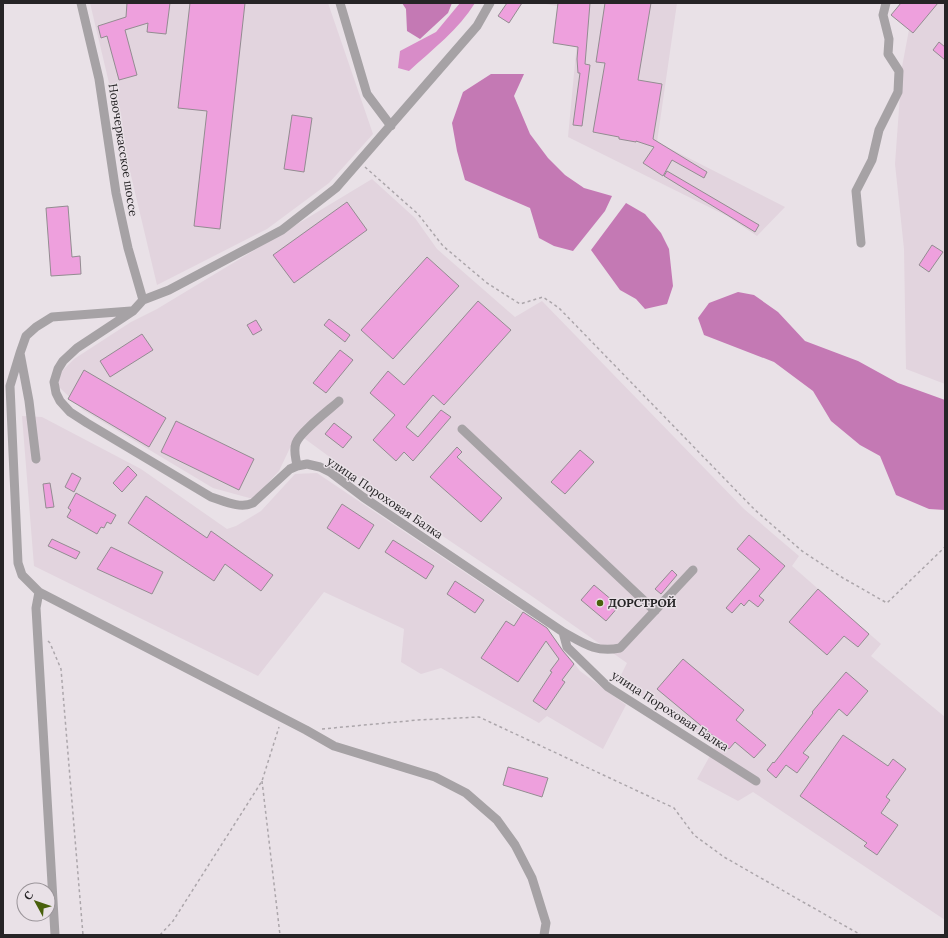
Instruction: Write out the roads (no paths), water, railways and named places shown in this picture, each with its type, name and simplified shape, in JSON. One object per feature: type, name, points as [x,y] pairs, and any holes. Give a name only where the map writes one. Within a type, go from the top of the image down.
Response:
[{"type":"street","name":"Новочеркасское шоссе","points":[[81,3],[99,78],[116,193],[128,248],[143,300]]},
{"type":"street","points":[[340,3],[367,94],[391,126]]},
{"type":"street","points":[[339,401],[302,434],[296,442],[294,451],[297,466],[290,469],[248,505],[232,504],[211,497],[70,412],[60,401],[56,393],[54,382],[58,369],[63,361],[77,348],[133,311],[143,300],[169,290],[282,230],[336,188],[477,26],[490,3]]},
{"type":"street","points":[[861,243],[856,191],[872,160],[879,130],[898,92],[898,71],[888,54],[889,39],[883,15],[886,3]]},
{"type":"street","points":[[133,311],[52,318],[36,327],[26,336],[10,386],[18,563],[22,575],[40,592],[282,717],[334,746],[435,777],[466,793],[497,820],[515,845],[532,878],[546,923],[544,935]]},
{"type":"street","points":[[20,353],[29,401],[36,460]]},
{"type":"street","points":[[462,429],[656,611]]},
{"type":"street","name":"улица Пороховая Балка","points":[[297,466],[307,464],[320,467],[330,472],[363,497],[563,632],[567,647],[608,687],[756,781]]},
{"type":"street","points":[[563,632],[590,647],[608,651],[620,648],[693,570]]},
{"type":"street","points":[[40,592],[36,608],[37,632],[55,935]]},
{"type":"place","name":"ДОРСТРОЙ","points":[[600,603]]}]
